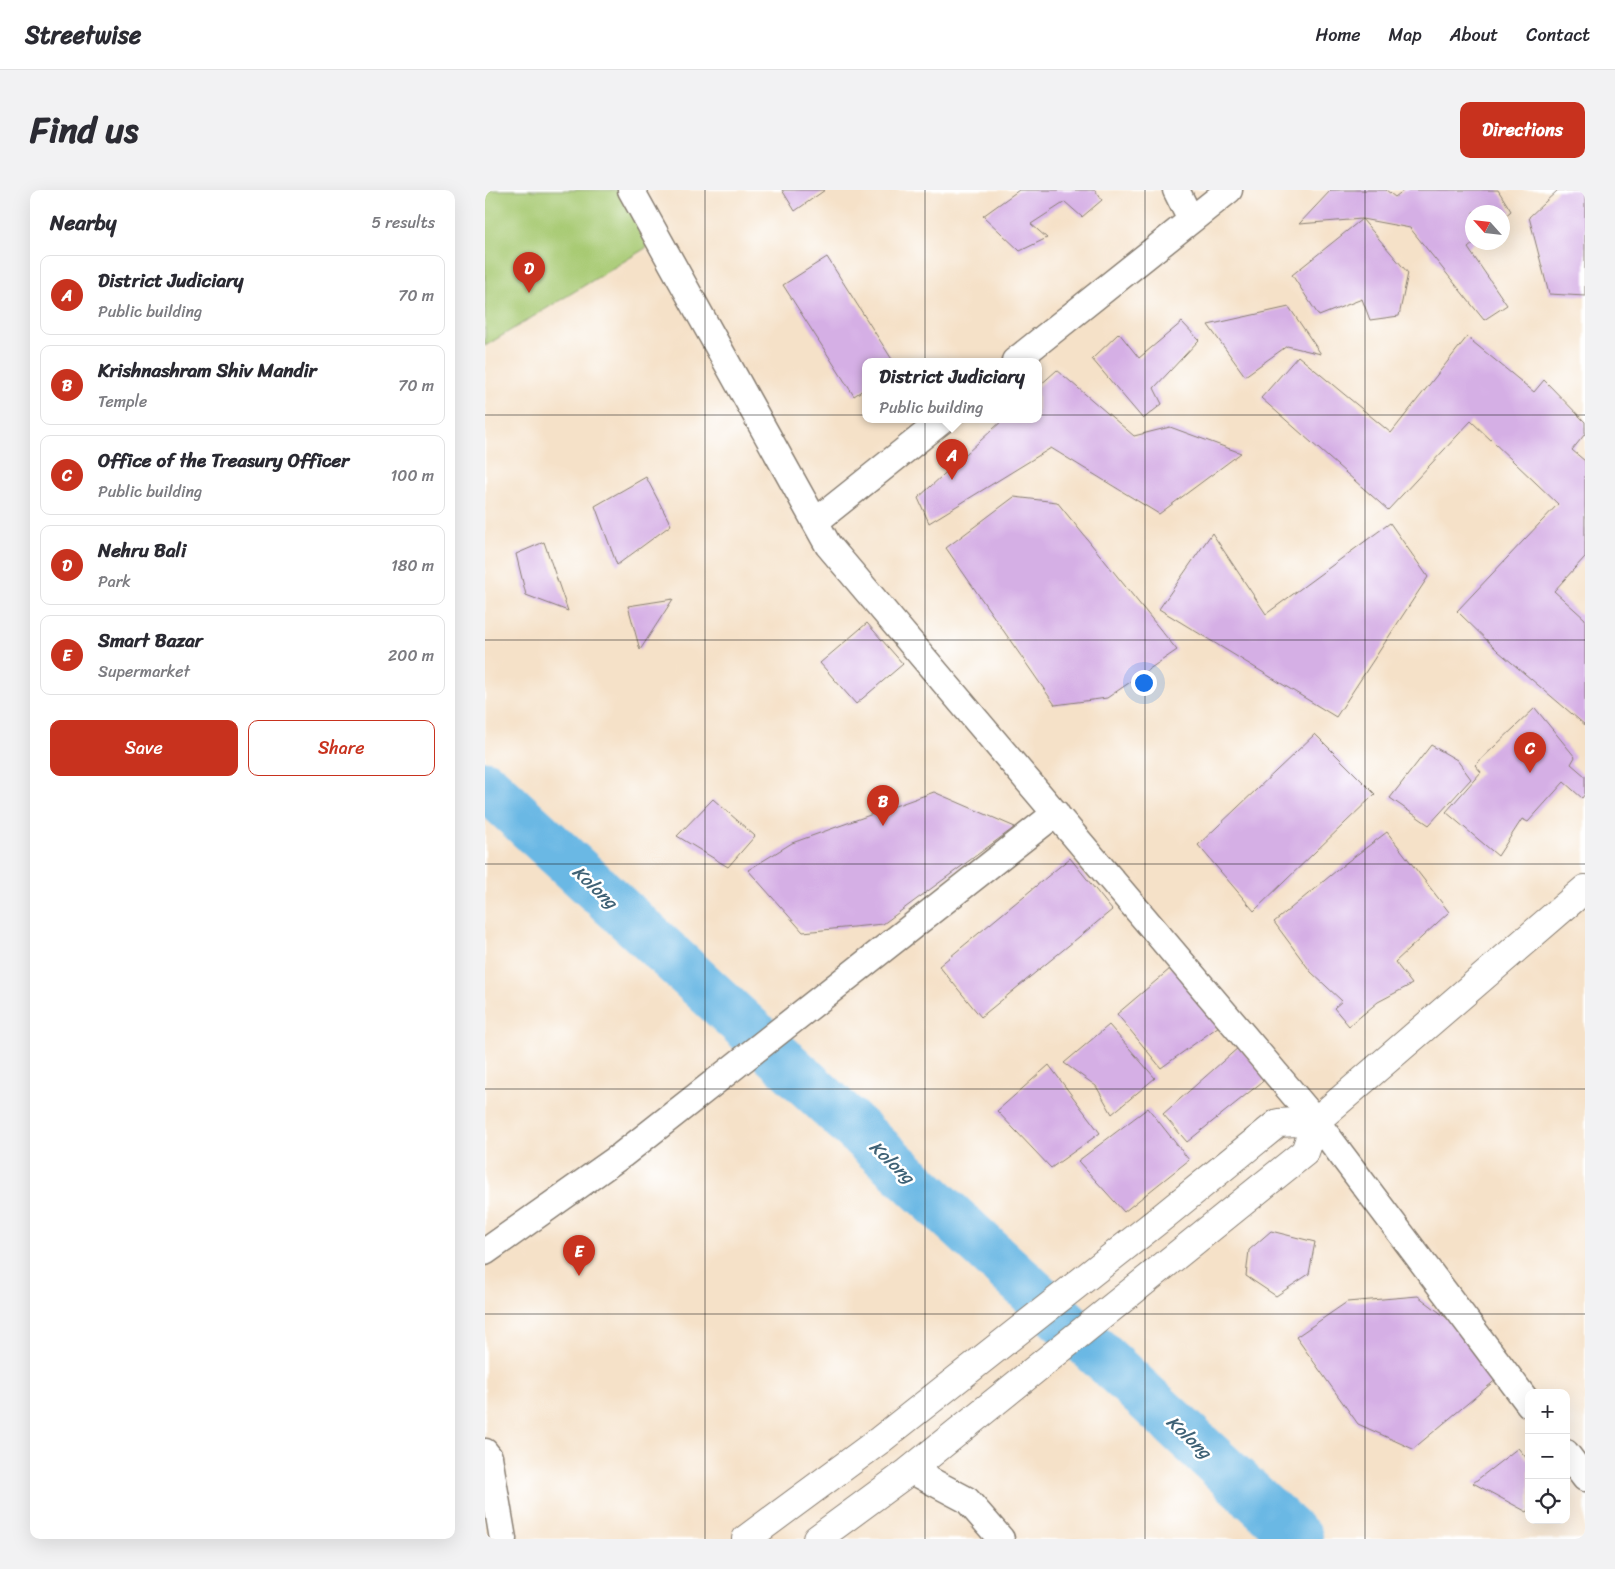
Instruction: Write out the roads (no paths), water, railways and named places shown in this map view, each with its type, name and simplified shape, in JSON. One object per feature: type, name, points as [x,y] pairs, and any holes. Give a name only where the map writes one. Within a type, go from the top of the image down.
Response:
[{"type":"main road","points":[[817,1539],[908,1472],[1305,1152],[1316,1121],[1585,890]]},
{"type":"main road","points":[[746,1539],[880,1440],[1160,1219],[1278,1123],[1316,1121]]},
{"type":"street","points":[[631,190],[828,545],[1316,1121],[1525,1399]]},
{"type":"street","points":[[1176,190],[1191,220]]},
{"type":"street","points":[[1019,358],[1229,190]]},
{"type":"street","points":[[815,522],[939,423]]},
{"type":"street","points":[[485,1252],[622,1154],[1056,813]]},
{"type":"street","points":[[485,1452],[489,1457],[503,1539]]},
{"type":"street","points":[[1570,1458],[1585,1478]]},
{"type":"street","points":[[908,1472],[918,1474],[967,1500],[1001,1539]]},
{"type":"waterway","name":"Kolong","points":[[485,785],[1299,1539]]},
{"type":"place","name":"Nehru Bali","points":[[529,293]]},
{"type":"place","name":"District Judiciary","points":[[952,480]]},
{"type":"place","name":"Office of the Treasury Officer","points":[[1530,773]]},
{"type":"place","name":"Krishnashram Shiv Mandir","points":[[883,826]]},
{"type":"place","name":"Smart Bazar","points":[[579,1276]]}]
